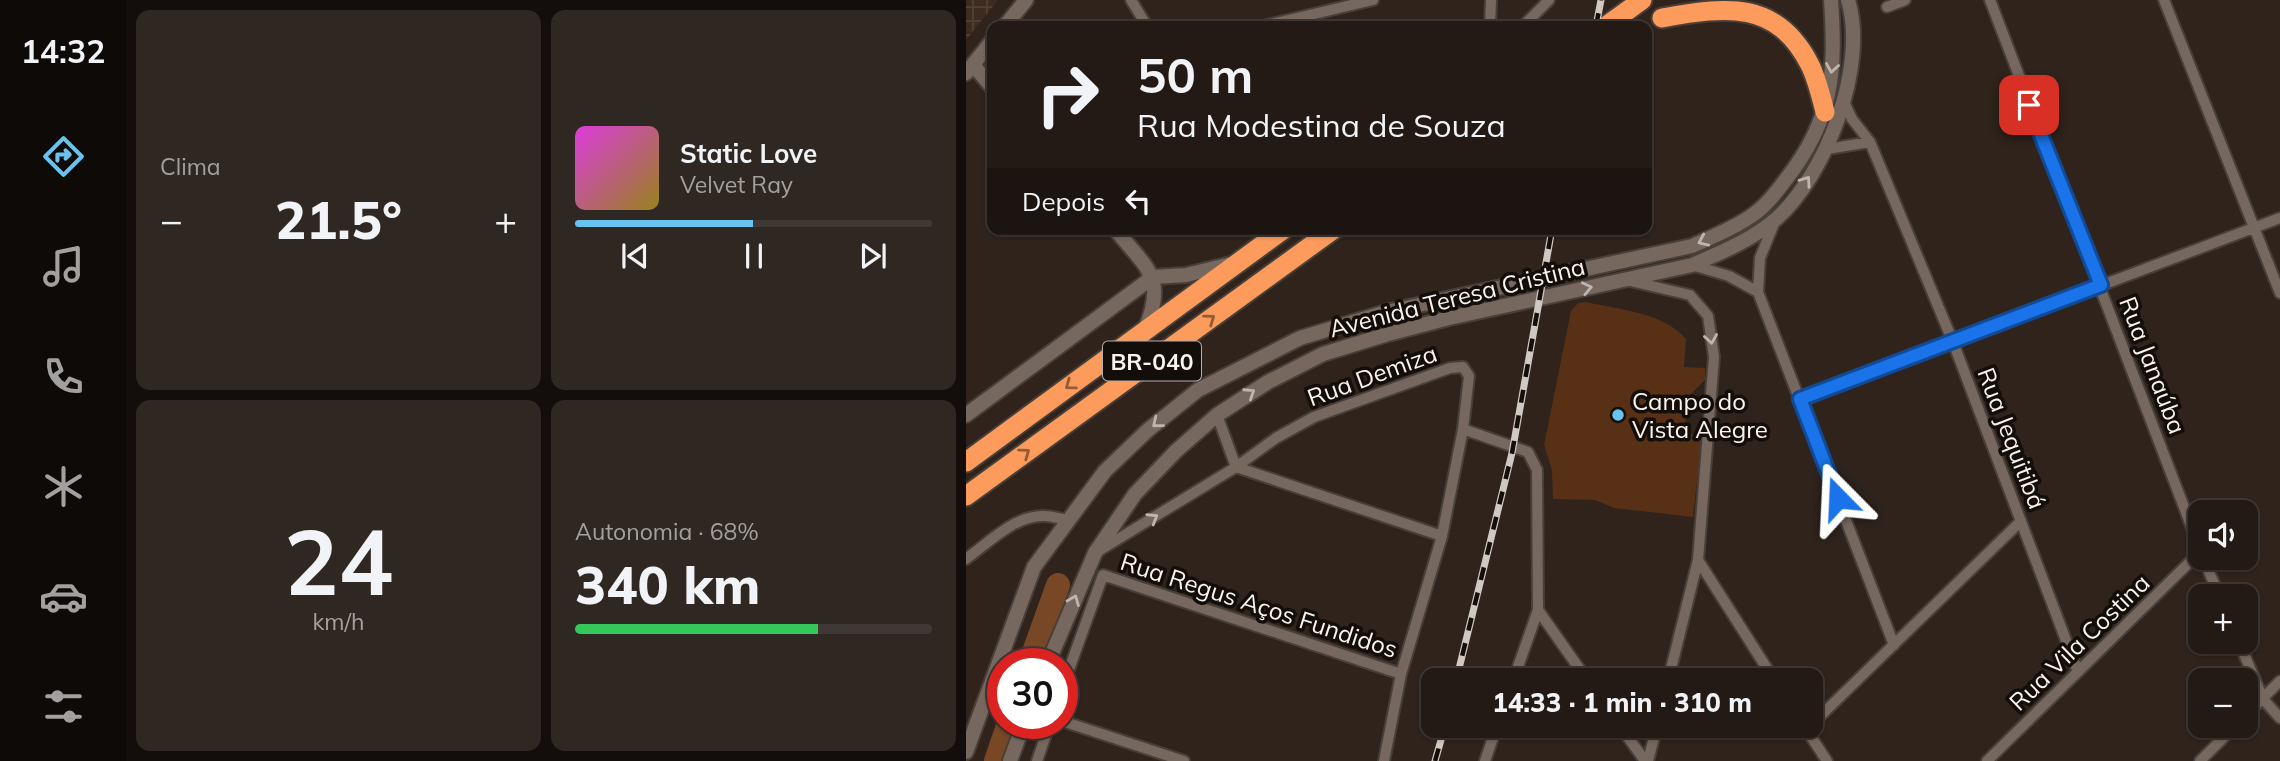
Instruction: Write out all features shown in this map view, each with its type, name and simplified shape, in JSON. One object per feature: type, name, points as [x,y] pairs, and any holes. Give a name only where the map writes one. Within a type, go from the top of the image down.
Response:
[{"type":"highway","points":[[1612,21],[1634,0]]},
{"type":"highway","points":[[1613,21],[1642,0]]},
{"type":"highway","points":[[1654,23],[1687,0]]},
{"type":"highway","points":[[1654,23],[1702,10],[1735,8],[1775,18],[1796,37],[1812,67],[1825,112]]},
{"type":"highway","name":"BR-040","points":[[966,462],[1275,235]]},
{"type":"highway","name":"BR-040","points":[[967,496],[1326,235]]},
{"type":"main road","points":[[1008,21],[1026,0]]},
{"type":"main road","name":"Avenida Teresa Cristina","points":[[966,752],[1034,567],[1105,471],[1148,430],[1198,390],[1300,338],[1386,312],[1692,246],[1725,231],[1759,210],[1806,154],[1825,112],[1835,50],[1831,0]]},
{"type":"main road","name":"Avenida Teresa Cristina","points":[[1054,648],[1095,553],[1135,494],[1176,451],[1217,415],[1268,382],[1323,354],[1449,318],[1692,265],[1717,255],[1776,219],[1806,183],[1827,149],[1843,100],[1852,52],[1852,11],[1848,0]]},
{"type":"main road","points":[[987,47],[970,69],[987,83]]},
{"type":"main road","points":[[1120,235],[1153,277],[1156,295],[1154,309],[1145,330]]},
{"type":"main road","points":[[966,415],[1153,277],[1186,275],[1237,262]]},
{"type":"main road","points":[[1010,761],[1018,739]]},
{"type":"street","points":[[1131,0],[1144,21]]},
{"type":"street","points":[[1284,21],[1373,0]]},
{"type":"street","points":[[1490,21],[1491,0]]},
{"type":"street","points":[[1528,21],[1549,0]]},
{"type":"street","points":[[1887,7],[1905,0]]},
{"type":"street","name":"Rua Janaúba","points":[[1990,0],[2188,519]]},
{"type":"street","points":[[2164,0],[2280,293]]},
{"type":"street","name":"Rua Jequitibá","points":[[1843,100],[1852,119],[1870,142],[1953,342],[2078,672]]},
{"type":"street","points":[[1827,149],[1870,142]]},
{"type":"street","points":[[1800,399],[2280,218]]},
{"type":"street","points":[[1776,219],[1760,258],[1758,292],[1894,645]]},
{"type":"street","points":[[1692,265],[1730,275],[1758,292]]},
{"type":"street","points":[[1625,280],[1690,295],[1708,317],[1714,357],[1698,560],[1671,668]]},
{"type":"street","name":"Rua Demiza","points":[[1095,553],[1237,467],[1276,438],[1314,417],[1450,368],[1463,367],[1469,376],[1463,429],[1442,536],[1401,674],[1384,761]]},
{"type":"street","points":[[1217,415],[1237,467],[1442,536]]},
{"type":"street","points":[[1463,429],[1528,452],[1538,470],[1538,610],[1518,668]]},
{"type":"street","points":[[966,559],[1015,524],[1031,517],[1045,516],[1067,520]]},
{"type":"street","points":[[1823,713],[2021,522]]},
{"type":"street","points":[[1698,560],[1767,668]]},
{"type":"street","name":"Rua Vila Costina","points":[[1987,761],[2188,563]]},
{"type":"street","name":"Rua Regus Aços Fundidos","points":[[1077,648],[1103,575],[1401,674]]},
{"type":"street","points":[[1538,610],[1579,668]]},
{"type":"street","points":[[2244,654],[2263,699],[2280,718]]},
{"type":"street","points":[[2258,704],[2280,681]]},
{"type":"street","points":[[1078,726],[1184,761]]},
{"type":"street","points":[[1485,761],[1493,738]]},
{"type":"street","points":[[1629,738],[1647,761]]},
{"type":"street","points":[[1647,761],[1654,738]]},
{"type":"street","points":[[1814,738],[1827,761]]},
{"type":"street","points":[[2200,761],[2223,738]]},
{"type":"street","points":[[1037,761],[1045,739]]},
{"type":"shaded area","points":[[966,0],[998,0],[966,40]]},
{"type":"shaded area","name":"Campo do Vista Alegre","points":[[1586,302],[1640,313],[1665,323],[1686,339],[1684,367],[1705,368],[1705,380],[1688,397],[1684,433],[1702,436],[1693,517],[1614,508],[1595,500],[1553,499],[1552,470],[1544,445],[1571,311],[1578,303]]},
{"type":"waterway","points":[[1035,648],[1058,585]]},
{"type":"waterway","points":[[996,761],[1004,739]]},
{"type":"railway","points":[[1597,21],[1601,0]]},
{"type":"railway","points":[[1459,668],[1512,453],[1551,235]]},
{"type":"railway","points":[[1435,761],[1442,738]]},
{"type":"place","name":"Campo do Vista Alegre","points":[[1618,415]]},
{"type":"route","points":[[1838,498],[1800,399],[2101,285],[2029,105]]}]
